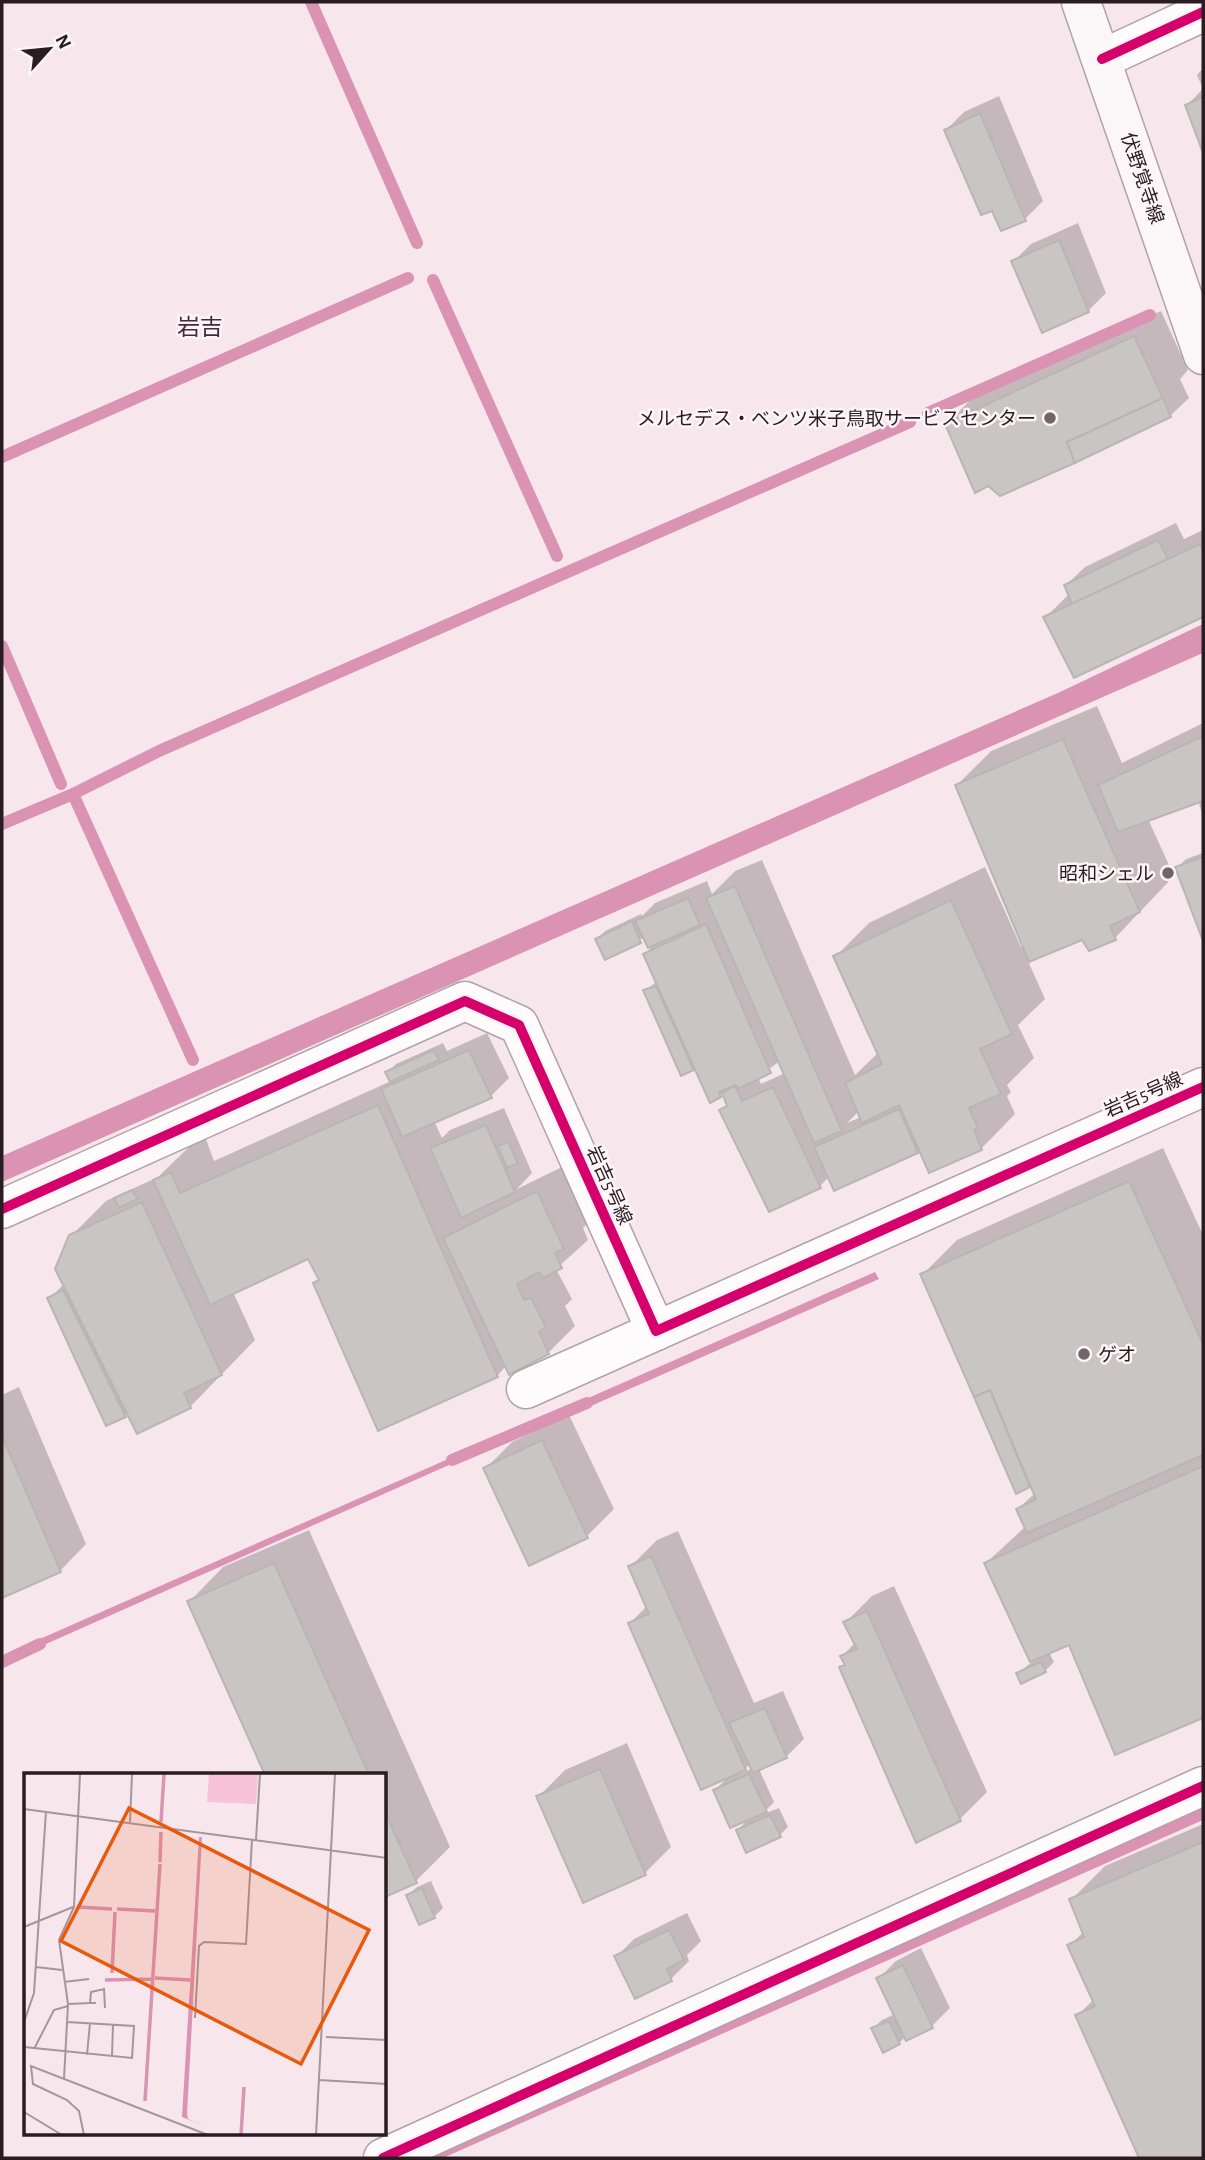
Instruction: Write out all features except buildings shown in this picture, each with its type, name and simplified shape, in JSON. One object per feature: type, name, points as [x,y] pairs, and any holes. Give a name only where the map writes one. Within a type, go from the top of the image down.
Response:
[{"type":"main road","name":"伏野覚寺線","points":[[1082,2],[1203,355]]},
{"type":"street","points":[[1102,59],[1203,12]]},
{"type":"street","name":"岩吉5号線","points":[[2,1209],[465,1001],[519,1025],[656,1331],[1203,1087]]},
{"type":"street","points":[[526,1389],[656,1331]]},
{"type":"street","points":[[383,2158],[1203,1786]]},
{"type":"shaded area","points":[[1203,624],[1203,653],[2,1182],[2,1156],[1060,692]]},
{"type":"shaded area","points":[[875,1272],[879,1279],[575,1413],[570,1406]]},
{"type":"shaded area","points":[[464,1452],[467,1457],[28,1652],[24,1646]]},
{"type":"shaded area","points":[[1203,1806],[1203,1820],[443,2158],[412,2158]]},
{"type":"waterway","points":[[311,2],[417,243]]},
{"type":"waterway","points":[[2,457],[408,278]]},
{"type":"waterway","points":[[433,280],[557,556]]},
{"type":"waterway","points":[[928,413],[1150,315]]},
{"type":"waterway","points":[[2,824],[73,794],[159,751],[910,422]]},
{"type":"waterway","points":[[2,646],[61,784]]},
{"type":"waterway","points":[[73,794],[193,1060]]},
{"type":"waterway","points":[[452,1460],[587,1403]]},
{"type":"waterway","points":[[2,1662],[40,1644]]},
{"type":"cycle path","points":[[1102,59],[1203,12]]},
{"type":"cycle path","points":[[2,1209],[465,1001],[519,1025],[656,1331],[1203,1087]]},
{"type":"cycle path","points":[[383,2158],[1203,1786]]},
{"type":"place","name":"メルセデス・ベンツ米子鳥取サービスセンター","points":[[1050,418]]},
{"type":"place","name":"昭和シェル","points":[[1168,873]]},
{"type":"place","name":"ゲオ","points":[[1084,1354]]},
{"type":"district","name":"岩吉","points":[[200,327]]}]
